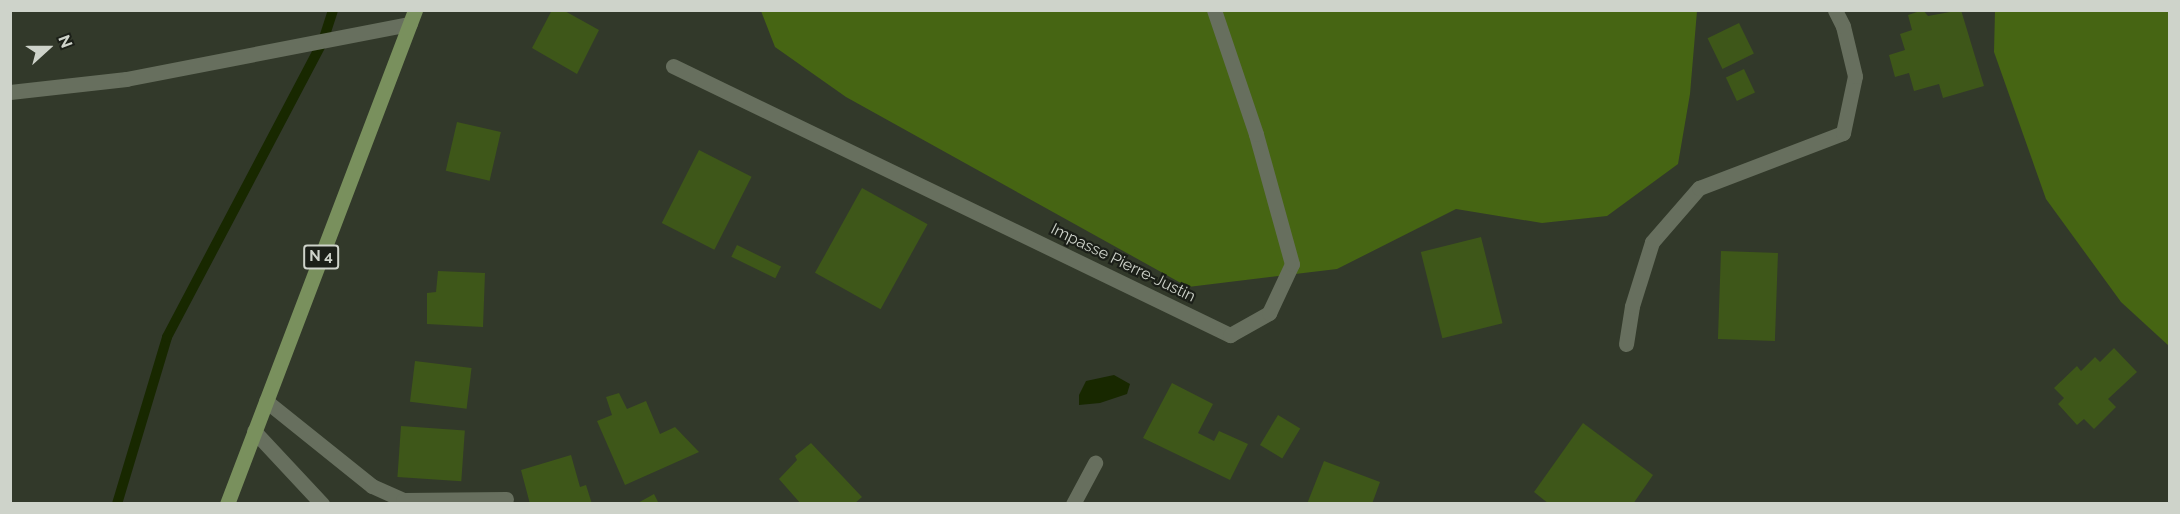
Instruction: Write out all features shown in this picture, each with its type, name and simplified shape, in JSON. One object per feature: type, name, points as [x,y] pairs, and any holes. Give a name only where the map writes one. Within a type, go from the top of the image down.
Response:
[{"type":"main road","name":"N 4","points":[[227,504],[413,17]]},
{"type":"street","name":"Impasse Pierre-Justin","points":[[673,66],[1230,335],[1269,312],[1292,264],[1256,134],[1214,10]]},
{"type":"street","points":[[1626,344],[1652,242],[1699,188],[1843,133],[1855,76],[1843,26],[1835,10]]},
{"type":"street","points":[[10,92],[126,79],[332,39],[413,17]]},
{"type":"street","points":[[266,400],[372,486],[403,500],[506,500]]},
{"type":"street","points":[[254,431],[322,504]]},
{"type":"street","points":[[1073,504],[1095,463]]},
{"type":"green space","points":[[761,11],[1697,11],[1690,94],[1678,164],[1607,216],[1542,223],[1456,209],[1337,269],[1188,287],[846,97],[775,47]]},
{"type":"green space","points":[[1995,11],[2169,11],[2169,346],[2121,302],[2046,199],[1994,52]]},
{"type":"shaded area","points":[[1114,375],[1130,384],[1127,394],[1100,403],[1079,405],[1079,395],[1086,381]]},
{"type":"building","points":[[552,10],[563,10],[599,30],[577,74],[532,48]]},
{"type":"building","points":[[1923,10],[1928,16],[1961,10],[1984,86],[1943,98],[1939,84],[1914,91],[1909,73],[1895,77],[1889,55],[1905,50],[1900,34],[1912,30],[1908,15]]},
{"type":"building","points":[[1739,23],[1754,54],[1722,69],[1708,38]]},
{"type":"building","points":[[1744,69],[1755,93],[1737,101],[1726,77]]},
{"type":"building","points":[[457,122],[501,132],[490,181],[446,171]]},
{"type":"building","points":[[699,150],[752,177],[714,250],[662,223]]},
{"type":"building","points":[[862,188],[928,224],[881,309],[815,273]]},
{"type":"building","points":[[1481,237],[1503,323],[1442,338],[1421,252]]},
{"type":"building","points":[[737,245],[781,266],[775,278],[731,257]]},
{"type":"building","points":[[1721,251],[1778,253],[1775,341],[1718,339]]},
{"type":"building","points":[[438,271],[485,273],[483,327],[427,324],[427,293],[436,292]]},
{"type":"building","points":[[2114,348],[2137,372],[2108,399],[2116,407],[2094,429],[2084,419],[2077,425],[2058,404],[2064,398],[2054,388],[2077,366],[2081,371],[2095,357],[2100,362]]},
{"type":"building","points":[[415,361],[472,368],[467,409],[410,402]]},
{"type":"building","points":[[1172,383],[1213,404],[1198,433],[1214,441],[1219,431],[1248,444],[1230,480],[1143,438]]},
{"type":"building","points":[[619,393],[627,409],[646,401],[660,434],[675,427],[699,452],[625,485],[597,421],[612,415],[606,397]]},
{"type":"building","points":[[1278,415],[1300,428],[1282,458],[1260,445]]},
{"type":"building","points":[[1583,423],[1653,475],[1633,504],[1549,504],[1534,492]]},
{"type":"building","points":[[401,426],[465,430],[461,481],[397,477]]},
{"type":"building","points":[[811,443],[862,497],[854,504],[801,504],[779,479],[797,460],[795,456]]},
{"type":"building","points":[[571,455],[580,487],[586,485],[592,504],[530,504],[521,470]]},
{"type":"building","points":[[1324,461],[1380,482],[1372,504],[1307,504]]},
{"type":"building","points":[[654,494],[659,504],[636,504]]},
{"type":"waterway","points":[[117,504],[167,337],[323,41],[333,10]]}]
